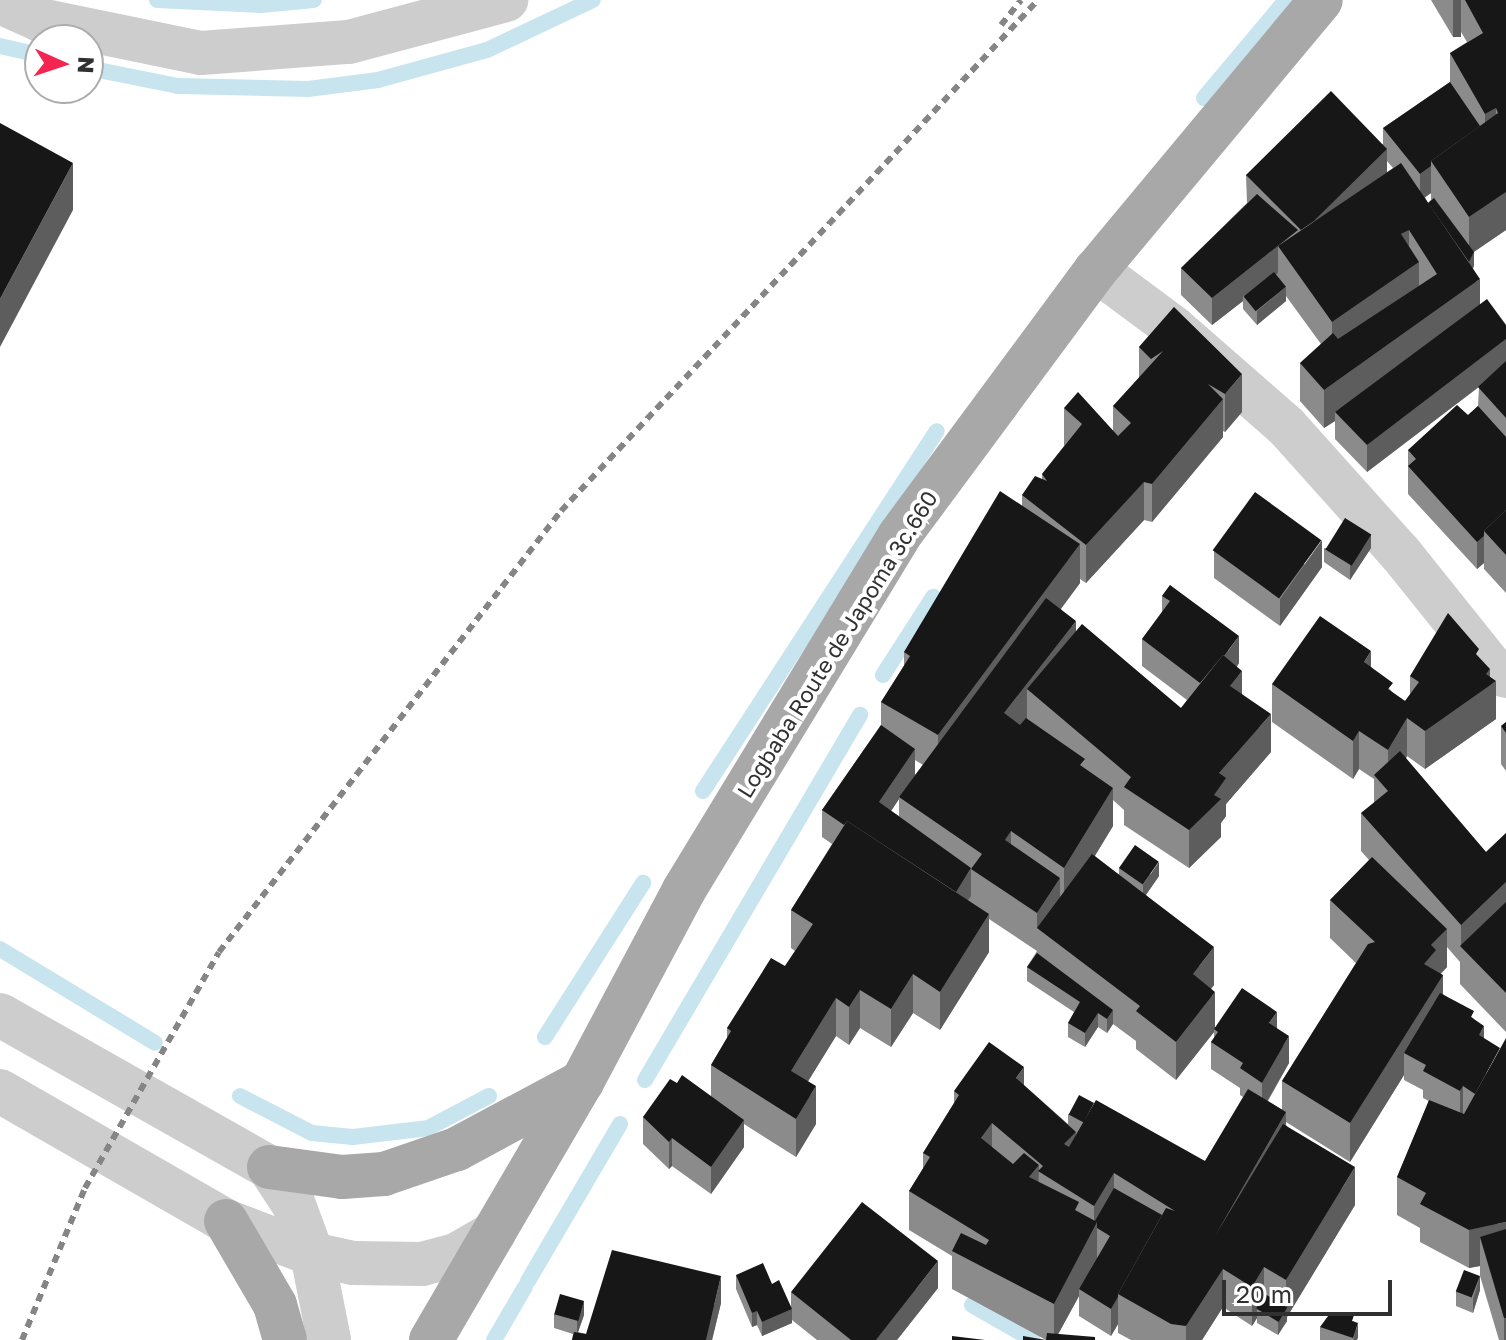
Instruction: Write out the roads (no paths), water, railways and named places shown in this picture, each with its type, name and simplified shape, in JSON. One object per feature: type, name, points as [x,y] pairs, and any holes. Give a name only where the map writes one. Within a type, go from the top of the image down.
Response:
[{"type":"main road","name":"Logbaba Route de Japoma 3c.660","points":[[431,1340],[582,1082],[684,890],[899,536],[1096,270],[1321,0]]},
{"type":"main road","points":[[269,1167],[342,1177],[384,1174],[457,1149],[582,1082]]},
{"type":"main road","points":[[226,1221],[275,1305],[285,1340]]},
{"type":"street","points":[[0,2],[40,20],[201,53],[349,42],[506,0]]},
{"type":"street","points":[[1096,270],[1174,328],[1286,426],[1401,554],[1494,670],[1506,676]]},
{"type":"street","points":[[0,1015],[269,1167],[294,1205],[312,1254],[329,1340]]},
{"type":"street","points":[[0,1091],[226,1221],[312,1254],[353,1263],[422,1264],[456,1255],[494,1233]]},
{"type":"waterway","points":[[157,0],[261,5],[314,0]]},
{"type":"waterway","points":[[104,71],[178,86],[308,89],[378,80],[487,50],[593,0]]},
{"type":"waterway","points":[[1204,98],[1286,0]]},
{"type":"waterway","points":[[0,46],[24,51]]},
{"type":"waterway","points":[[703,791],[937,431]]},
{"type":"waterway","points":[[883,675],[933,597]]},
{"type":"waterway","points":[[645,1080],[860,715]]},
{"type":"waterway","points":[[545,1037],[643,883]]},
{"type":"waterway","points":[[0,949],[155,1043]]},
{"type":"waterway","points":[[240,1096],[312,1133],[353,1137],[428,1128],[489,1096]]},
{"type":"waterway","points":[[528,1281],[620,1124]]},
{"type":"waterway","points":[[494,1340],[525,1287]]},
{"type":"waterway","points":[[972,1305],[1033,1340]]},
{"type":"railway","points":[[1001,25],[1021,0]]},
{"type":"railway","points":[[22,1340],[85,1188],[219,952],[561,511],[1038,0]]}]
